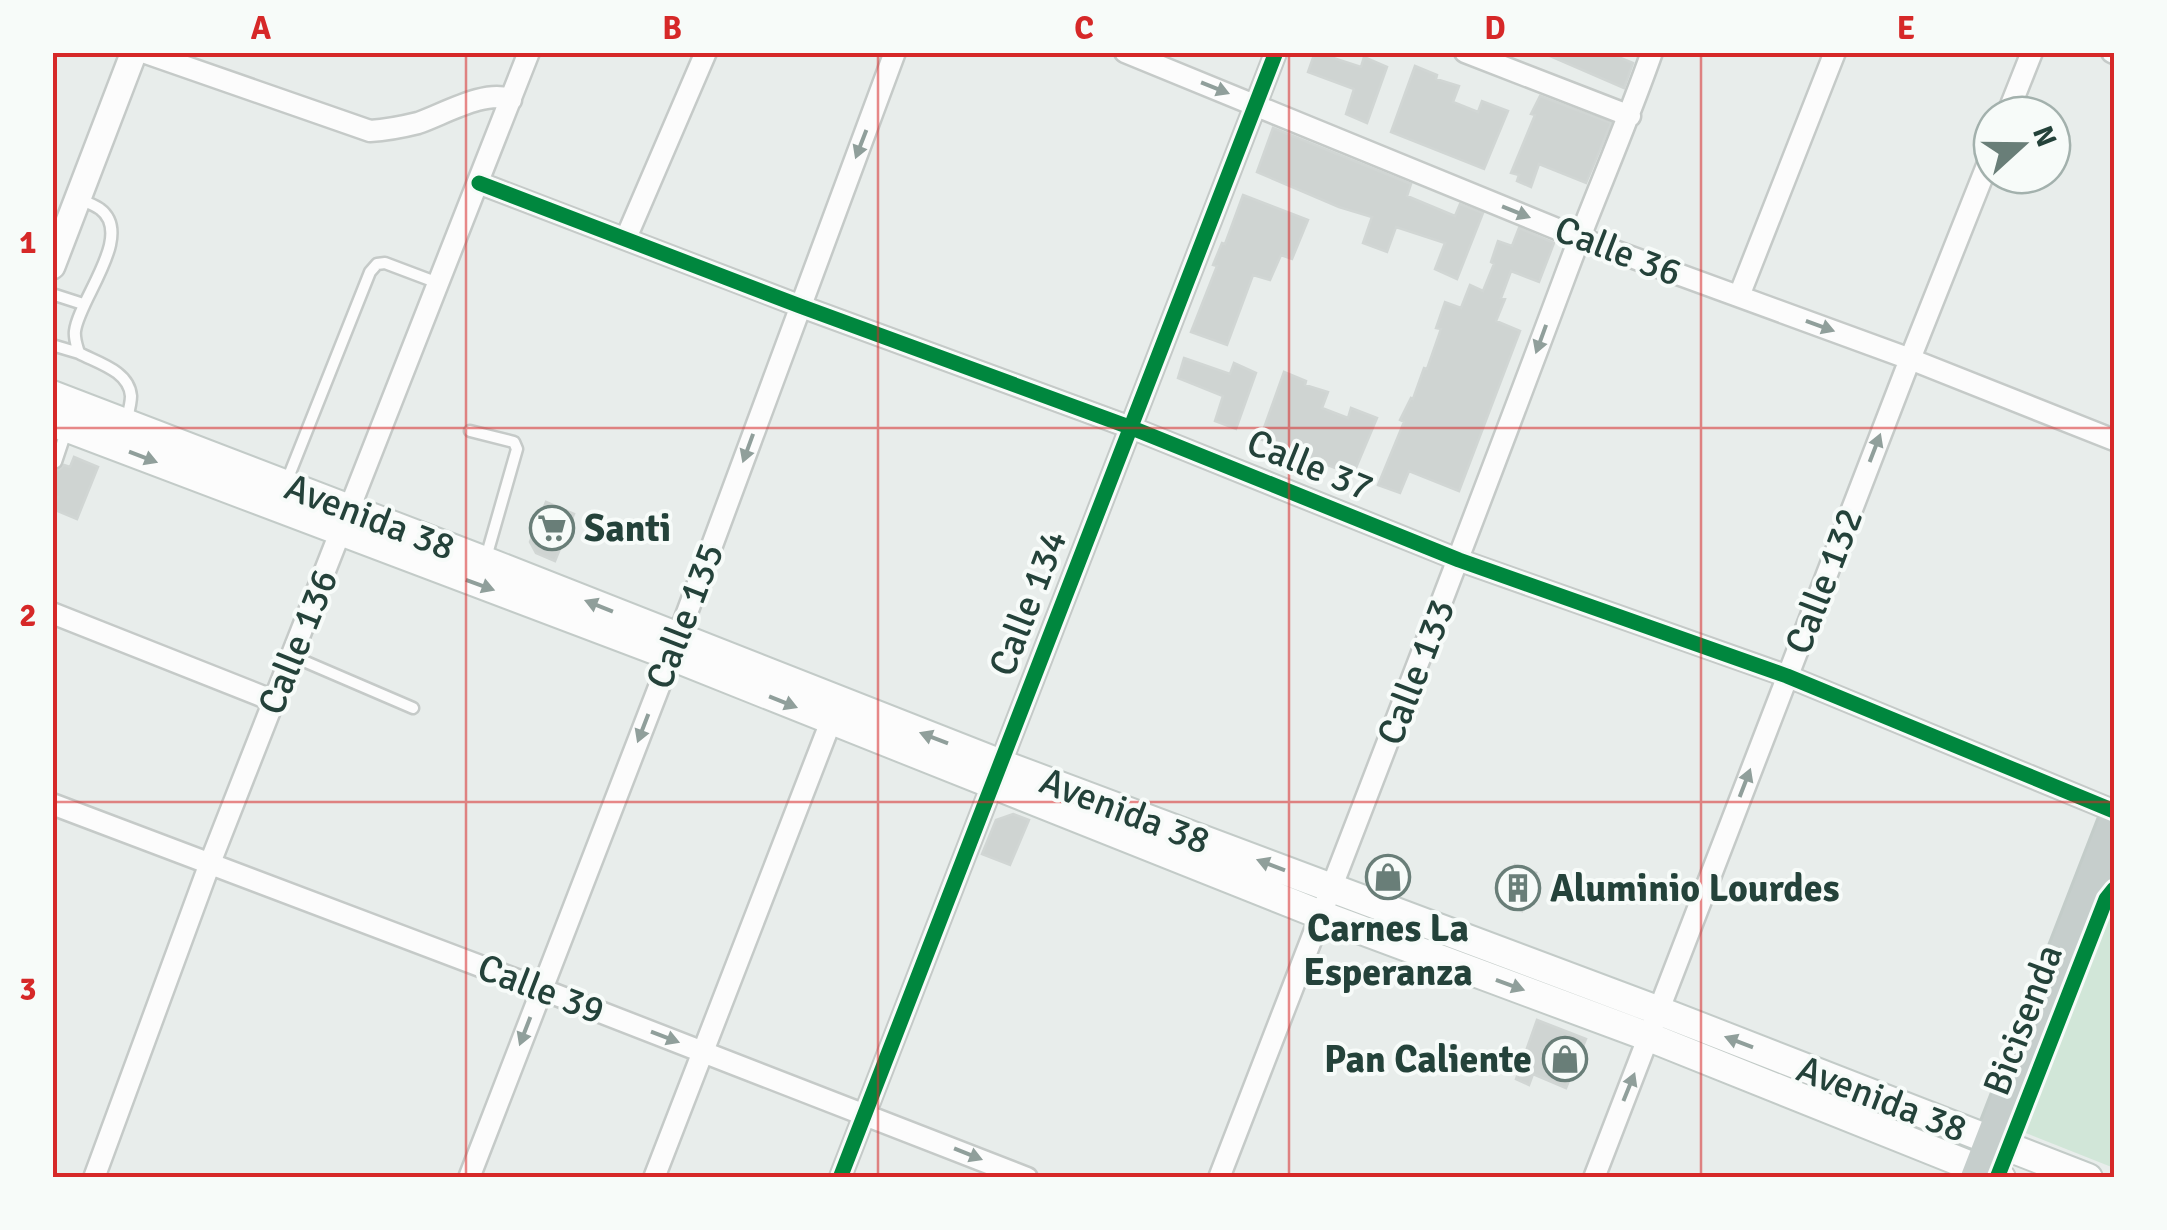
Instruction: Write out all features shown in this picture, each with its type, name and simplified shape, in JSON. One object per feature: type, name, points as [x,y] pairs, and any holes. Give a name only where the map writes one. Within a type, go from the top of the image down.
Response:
[{"type":"highway","points":[[1988,1167],[2114,825]]},
{"type":"highway","points":[[2080,917],[2114,896]]},
{"type":"main road","name":"Avenida 38","points":[[52,395],[286,484],[346,521],[485,561],[831,721],[1332,888],[1988,1167],[2088,1178]]},
{"type":"main road","name":"Avenida 38","points":[[60,425],[346,521],[674,646],[997,775],[1321,915],[1653,1024]]},
{"type":"street","points":[[52,266],[134,52]]},
{"type":"street","points":[[143,52],[370,131],[417,123],[486,98],[502,96],[511,100]]},
{"type":"street","name":"Calle 136","points":[[94,1178],[210,862],[530,52]]},
{"type":"street","points":[[626,238],[706,52]]},
{"type":"street","name":"Calle 135","points":[[469,1178],[674,646],[896,52]]},
{"type":"street","name":"Calle 36","points":[[1124,52],[1579,238],[1910,359],[2114,440]]},
{"type":"street","name":"Calle 134","points":[[840,1178],[1276,52]]},
{"type":"street","points":[[1464,52],[1630,116]]},
{"type":"street","name":"Calle 133","points":[[1219,1178],[1652,52]]},
{"type":"street","points":[[1739,296],[1836,52]]},
{"type":"street","points":[[2015,95],[2032,52]]},
{"type":"street","name":"Calle 37","points":[[479,183],[1132,428],[1459,560],[1787,676],[2114,811]]},
{"type":"street","name":"Calle 132","points":[[1594,1178],[1975,195]]},
{"type":"street","points":[[52,612],[274,700]]},
{"type":"street","points":[[654,1178],[831,721]]},
{"type":"street","name":"Calle 39","points":[[52,804],[1027,1178]]},
{"type":"lane","points":[[79,199],[102,210],[110,223],[111,244],[75,328],[74,340],[80,354]]},
{"type":"lane","points":[[286,484],[376,264],[384,263],[439,284]]},
{"type":"lane","points":[[52,294],[83,304]]},
{"type":"lane","points":[[52,345],[120,374],[130,396],[126,423]]},
{"type":"lane","points":[[56,462],[60,425]]},
{"type":"lane","points":[[470,431],[514,442],[516,448],[485,561]]},
{"type":"lane","points":[[292,656],[412,708]]},
{"type":"green space","points":[[2114,907],[2114,1168],[2013,1128],[2083,941],[2103,912]]},
{"type":"building","points":[[1315,52],[1361,67],[1364,57],[1387,67],[1367,123],[1346,114],[1354,89],[1308,72]]},
{"type":"building","points":[[1541,52],[1606,52],[1633,63],[1624,88]]},
{"type":"building","points":[[1415,66],[1437,75],[1436,79],[1459,86],[1453,102],[1478,112],[1482,101],[1508,111],[1484,169],[1391,132]]},
{"type":"building","points":[[1540,96],[1611,123],[1586,183],[1539,164],[1531,187],[1517,181],[1519,175],[1511,173]]},
{"type":"building","points":[[1273,128],[1411,184],[1407,196],[1455,216],[1460,204],[1483,213],[1457,279],[1435,269],[1445,243],[1396,227],[1387,252],[1363,243],[1372,217],[1257,172]]},
{"type":"building","points":[[1243,195],[1308,220],[1292,259],[1281,255],[1270,280],[1253,275],[1227,345],[1191,332],[1217,266],[1213,265]]},
{"type":"building","points":[[1519,228],[1554,243],[1539,282],[1511,271],[1496,321],[1520,331],[1459,491],[1409,471],[1400,493],[1378,485],[1404,422],[1400,420],[1413,399],[1424,368],[1427,369],[1441,329],[1436,328],[1445,302],[1461,308],[1470,285],[1483,291],[1498,241],[1512,246]]},
{"type":"building","points":[[1184,358],[1230,374],[1234,363],[1256,373],[1236,429],[1215,421],[1223,396],[1178,378]]},
{"type":"building","points":[[1284,372],[1306,381],[1305,385],[1328,392],[1322,408],[1348,418],[1351,408],[1377,418],[1353,475],[1260,439]]},
{"type":"building","points":[[74,457],[98,467],[77,519],[53,509],[58,497],[52,495],[52,470],[70,467]]},
{"type":"building","name":"Santi","points":[[546,502],[574,514],[555,561],[536,553],[530,542]]},
{"type":"building","points":[[1013,814],[1029,820],[1010,865],[982,854],[996,820]]},
{"type":"building","name":"Aluminio Lourdes","points":[[1515,865],[1536,873],[1522,911],[1500,902]]},
{"type":"building","points":[[1537,1020],[1586,1039],[1566,1088],[1533,1074],[1529,1085],[1516,1079]]},
{"type":"cycle path","points":[[840,1178],[1276,52]]},
{"type":"cycle path","points":[[479,183],[1132,428],[1459,560],[1787,676],[2114,811]]},
{"type":"cycle path","name":"Bicisenda","points":[[1997,1178],[2106,899],[2114,889]]},
{"type":"place","name":"Santi","points":[[552,528]]},
{"type":"place","name":"Carnes La Esperanza","points":[[1388,877]]},
{"type":"place","name":"Aluminio Lourdes","points":[[1518,888]]},
{"type":"place","name":"Pan Caliente","points":[[1565,1059]]}]
